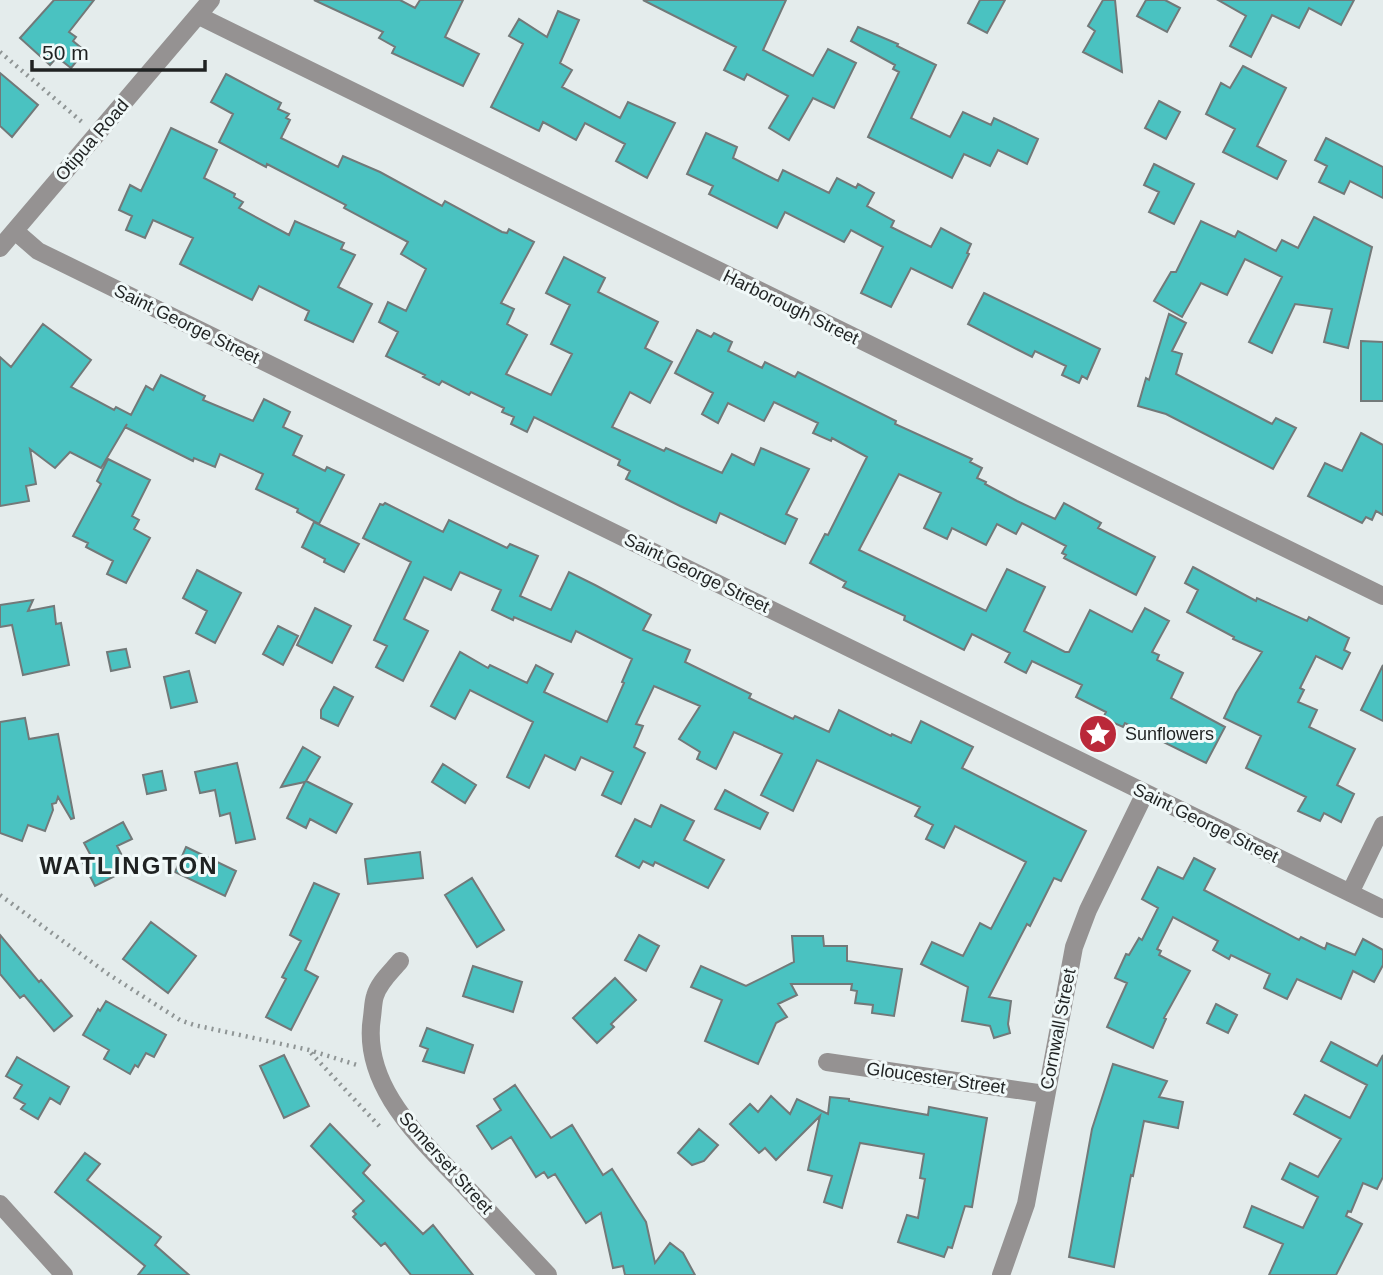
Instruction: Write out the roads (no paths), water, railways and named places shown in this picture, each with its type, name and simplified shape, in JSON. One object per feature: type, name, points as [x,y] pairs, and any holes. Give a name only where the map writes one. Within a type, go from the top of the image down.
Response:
[{"type":"street","name":"Otipua Road","points":[[0,248],[211,0]]},
{"type":"street","name":"Harborough Street","points":[[199,16],[1383,596]]},
{"type":"street","name":"Saint George Street","points":[[15,231],[38,251],[1383,909]]},
{"type":"street","name":"Cornwall Street","points":[[1000,1275],[1026,1204],[1074,947],[1080,928],[1145,793]]},
{"type":"street","points":[[1350,892],[1383,825]]},
{"type":"street","name":"Somerset Street","points":[[400,961],[385,978],[375,996],[370,1027],[378,1071],[398,1111],[422,1140],[548,1275]]},
{"type":"street","name":"Gloucester Street","points":[[827,1062],[1045,1094]]},
{"type":"street","points":[[0,1204],[64,1275]]},
{"type":"place","name":"Sunflowers","points":[[1098,734]]},
{"type":"district","name":"WATLINGTON","points":[[129,866]]}]
